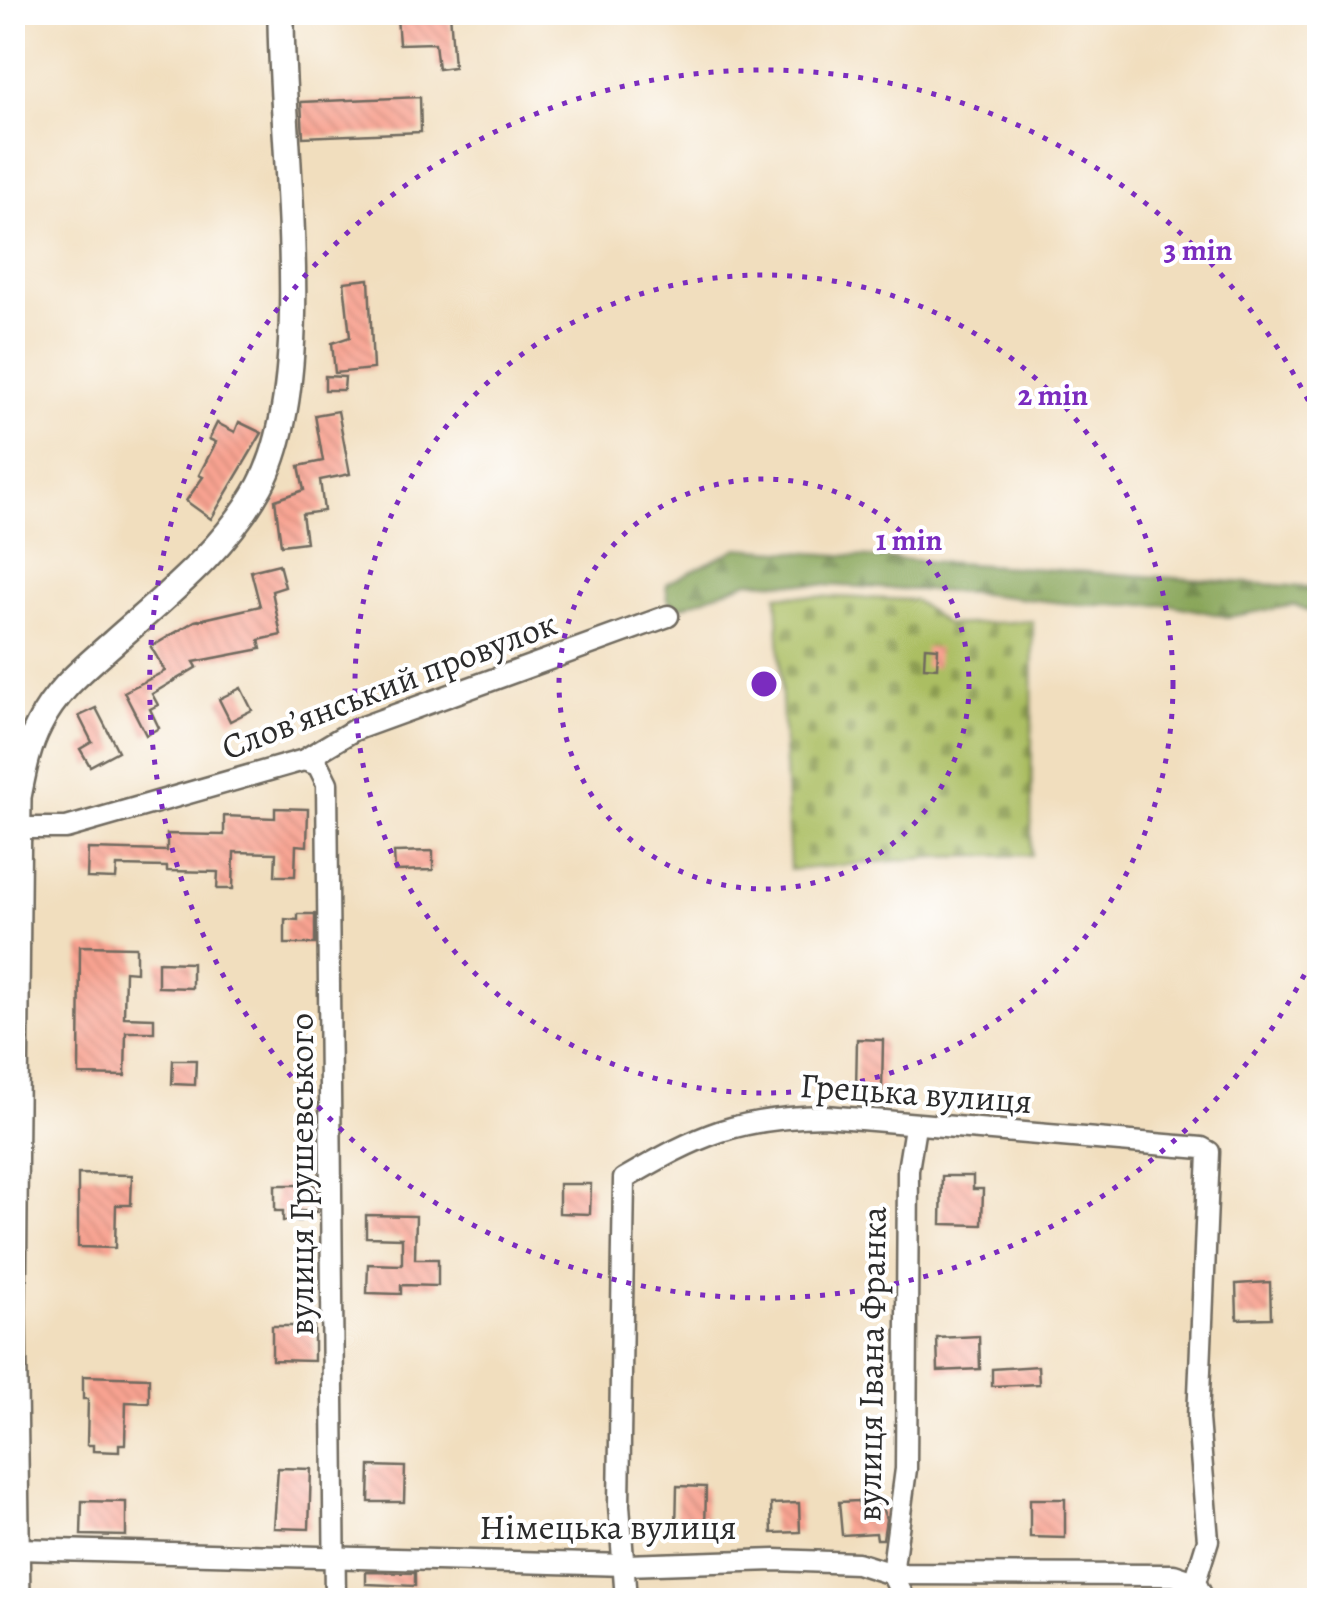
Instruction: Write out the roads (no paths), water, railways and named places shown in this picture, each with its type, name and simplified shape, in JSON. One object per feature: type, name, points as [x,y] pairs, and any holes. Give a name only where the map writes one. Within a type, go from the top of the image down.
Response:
[{"type":"street","points":[[17,1600],[14,828],[28,750],[57,697],[187,578],[221,540],[259,488],[276,451],[285,421],[290,324],[281,12]]},
{"type":"street","name":"Словʼянський провулок","points":[[14,828],[66,828],[304,760],[354,730],[668,616]]},
{"type":"street","name":"вулиця Грушевського","points":[[304,760],[322,768],[328,783],[335,1600]]},
{"type":"street","name":"Грецька вулиця","points":[[626,1565],[619,1505],[624,1179],[708,1133],[764,1117],[825,1116],[1202,1148],[1211,1158],[1198,1351],[1198,1419],[1208,1540],[1200,1591]]},
{"type":"street","name":"вулиця Івана Франка","points":[[905,1600],[892,1574],[906,1470],[908,1170],[916,1126]]},
{"type":"street","name":"Німецька вулиця","points":[[16,1562],[336,1554],[626,1565],[857,1563],[892,1574],[1174,1575],[1200,1591]]},
{"type":"street","points":[[626,1565],[626,1600]]}]
